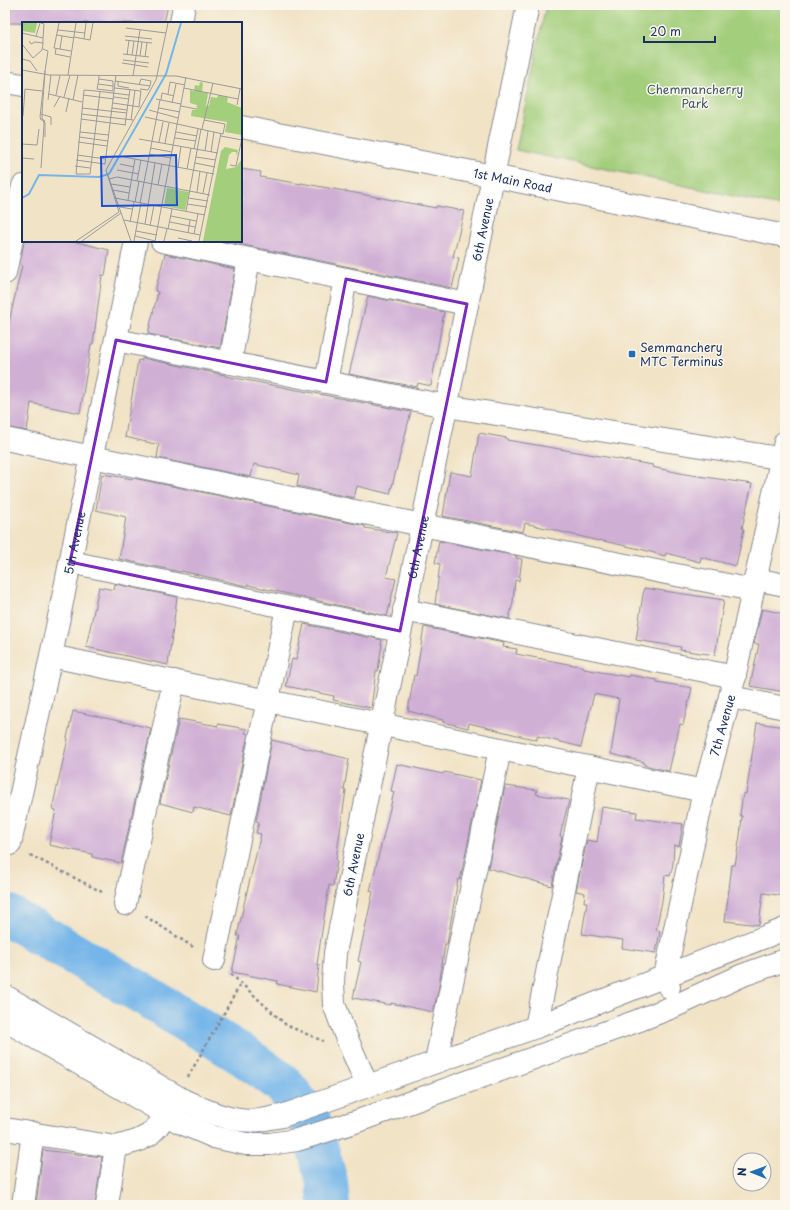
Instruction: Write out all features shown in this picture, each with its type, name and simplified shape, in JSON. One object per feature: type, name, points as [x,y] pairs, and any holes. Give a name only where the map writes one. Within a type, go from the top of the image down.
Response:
[{"type":"street","points":[[181,22],[184,5]]},
{"type":"street","name":"6th Avenue","points":[[367,1085],[334,1004],[333,982],[335,953],[380,724],[528,5]]},
{"type":"street","points":[[5,82],[22,85]]},
{"type":"street","name":"1st Main Road","points":[[242,127],[493,176],[785,236]]},
{"type":"street","points":[[5,273],[10,224],[22,189]]},
{"type":"street","name":"5th Avenue","points":[[10,844],[51,656],[136,242]]},
{"type":"street","points":[[167,242],[467,304]]},
{"type":"street","points":[[230,363],[249,259]]},
{"type":"street","points":[[326,382],[346,279]]},
{"type":"street","points":[[116,340],[446,406],[784,453]]},
{"type":"street","points":[[5,439],[422,525],[754,585],[785,585]]},
{"type":"street","name":"7th Avenue","points":[[665,976],[704,790],[733,687],[754,585],[784,453]]},
{"type":"street","points":[[70,562],[287,608],[402,621],[733,687],[785,708]]},
{"type":"street","points":[[214,960],[287,608]]},
{"type":"street","points":[[51,656],[704,790]]},
{"type":"street","points":[[125,904],[174,681]]},
{"type":"street","points":[[436,1061],[500,749]]},
{"type":"street","points":[[536,1027],[589,767]]},
{"type":"street","points":[[5,1020],[209,1112],[236,1120],[259,1120],[282,1116],[536,1027],[785,929]]},
{"type":"street","points":[[176,1097],[179,1122],[214,1137],[246,1144],[270,1144],[297,1140],[356,1122],[675,1006],[743,975],[785,960]]},
{"type":"street","points":[[665,976],[675,1006]]},
{"type":"street","points":[[5,996],[176,1097]]},
{"type":"street","points":[[5,1129],[116,1147],[149,1135],[158,1126],[176,1097]]},
{"type":"street","points":[[23,1205],[33,1133]]},
{"type":"street","points":[[107,1205],[116,1147]]},
{"type":"path","points":[[10,844],[125,904],[214,960],[286,1025],[320,1040],[352,1050]]},
{"type":"path","points":[[176,1097],[241,983]]},
{"type":"highlighted area","points":[[346,279],[467,304],[400,631],[70,562],[116,340],[326,382]]},
{"type":"green space","name":"Chemmancherry Park","points":[[546,5],[785,5],[785,207],[516,150]]},
{"type":"building","points":[[11,5],[168,5],[164,22],[8,23]]},
{"type":"building","points":[[242,169],[261,172],[260,177],[301,183],[436,208],[436,206],[464,211],[453,257],[459,258],[452,288],[229,242],[242,242]]},
{"type":"building","points":[[24,242],[77,242],[109,250],[105,276],[102,275],[93,344],[91,344],[80,413],[31,403],[27,431],[5,427],[5,340],[22,265],[20,264]]},
{"type":"building","points":[[165,254],[235,269],[220,348],[148,334],[158,292],[155,291]]},
{"type":"building","points":[[368,296],[444,312],[431,386],[418,383],[417,387],[349,374]]},
{"type":"building","points":[[142,358],[225,376],[411,412],[390,494],[357,486],[354,498],[297,486],[299,475],[254,464],[251,477],[157,458],[159,445],[125,437],[138,360],[142,361]]},
{"type":"building","points":[[479,433],[507,438],[507,440],[653,465],[652,467],[685,474],[752,484],[742,528],[744,529],[736,566],[701,557],[700,562],[666,553],[665,556],[525,523],[523,532],[443,516],[450,472],[472,476]]},
{"type":"building","points":[[102,474],[133,478],[365,526],[365,528],[397,533],[386,577],[396,579],[387,616],[248,585],[119,559],[126,517],[96,510]]},
{"type":"building","points":[[439,541],[517,556],[516,558],[522,559],[519,581],[515,580],[513,602],[509,619],[435,604],[440,564],[435,563]]},
{"type":"building","points":[[115,584],[177,597],[168,665],[86,647],[99,587],[114,590]]},
{"type":"building","points":[[644,588],[724,600],[715,655],[680,650],[681,647],[636,640]]},
{"type":"building","points":[[762,609],[785,614],[785,692],[750,686],[759,644],[754,644]]},
{"type":"building","points":[[304,624],[382,640],[371,708],[333,700],[334,696],[286,686],[292,659],[296,660]]},
{"type":"building","points":[[424,627],[504,643],[503,647],[517,649],[516,654],[584,667],[584,669],[629,677],[630,675],[657,680],[657,682],[692,688],[683,725],[680,724],[669,771],[644,765],[644,762],[611,754],[619,699],[594,694],[581,747],[537,736],[537,740],[469,723],[468,728],[408,711],[414,675],[416,676]]},
{"type":"building","points":[[73,711],[151,728],[121,863],[92,857],[92,854],[49,845],[56,810],[52,809]]},
{"type":"building","points":[[179,719],[218,726],[218,724],[247,729],[245,733],[248,734],[231,816],[194,807],[193,812],[160,803]]},
{"type":"building","points":[[757,723],[785,727],[785,896],[763,893],[759,925],[725,921],[732,865],[735,865],[740,836],[742,816],[740,815],[743,793],[746,794]]},
{"type":"building","points":[[272,740],[349,759],[333,886],[329,885],[317,964],[319,965],[316,992],[277,984],[278,981],[232,972],[240,936],[237,936],[261,834],[256,833],[259,822],[256,821]]},
{"type":"building","points":[[397,764],[443,774],[444,772],[481,780],[460,880],[458,879],[433,1012],[391,1003],[391,1005],[353,998],[361,962],[358,961],[373,892],[370,891],[394,792],[391,791]]},
{"type":"building","points":[[505,786],[537,790],[536,794],[569,800],[560,836],[562,837],[552,886],[488,868]]},
{"type":"building","points":[[602,807],[637,812],[636,818],[683,824],[679,846],[674,845],[673,864],[670,876],[665,875],[662,901],[656,930],[660,931],[656,953],[622,948],[623,940],[582,934],[587,902],[584,902],[585,893],[576,891],[587,840],[597,842]]},
{"type":"building","points":[[43,1150],[102,1157],[95,1205],[36,1205]]},
{"type":"waterway","points":[[5,914],[150,998],[244,1056],[282,1083],[309,1117],[327,1182],[329,1205]]},
{"type":"place","name":"Semmanchery MTC Terminus","points":[[632,354]]}]
